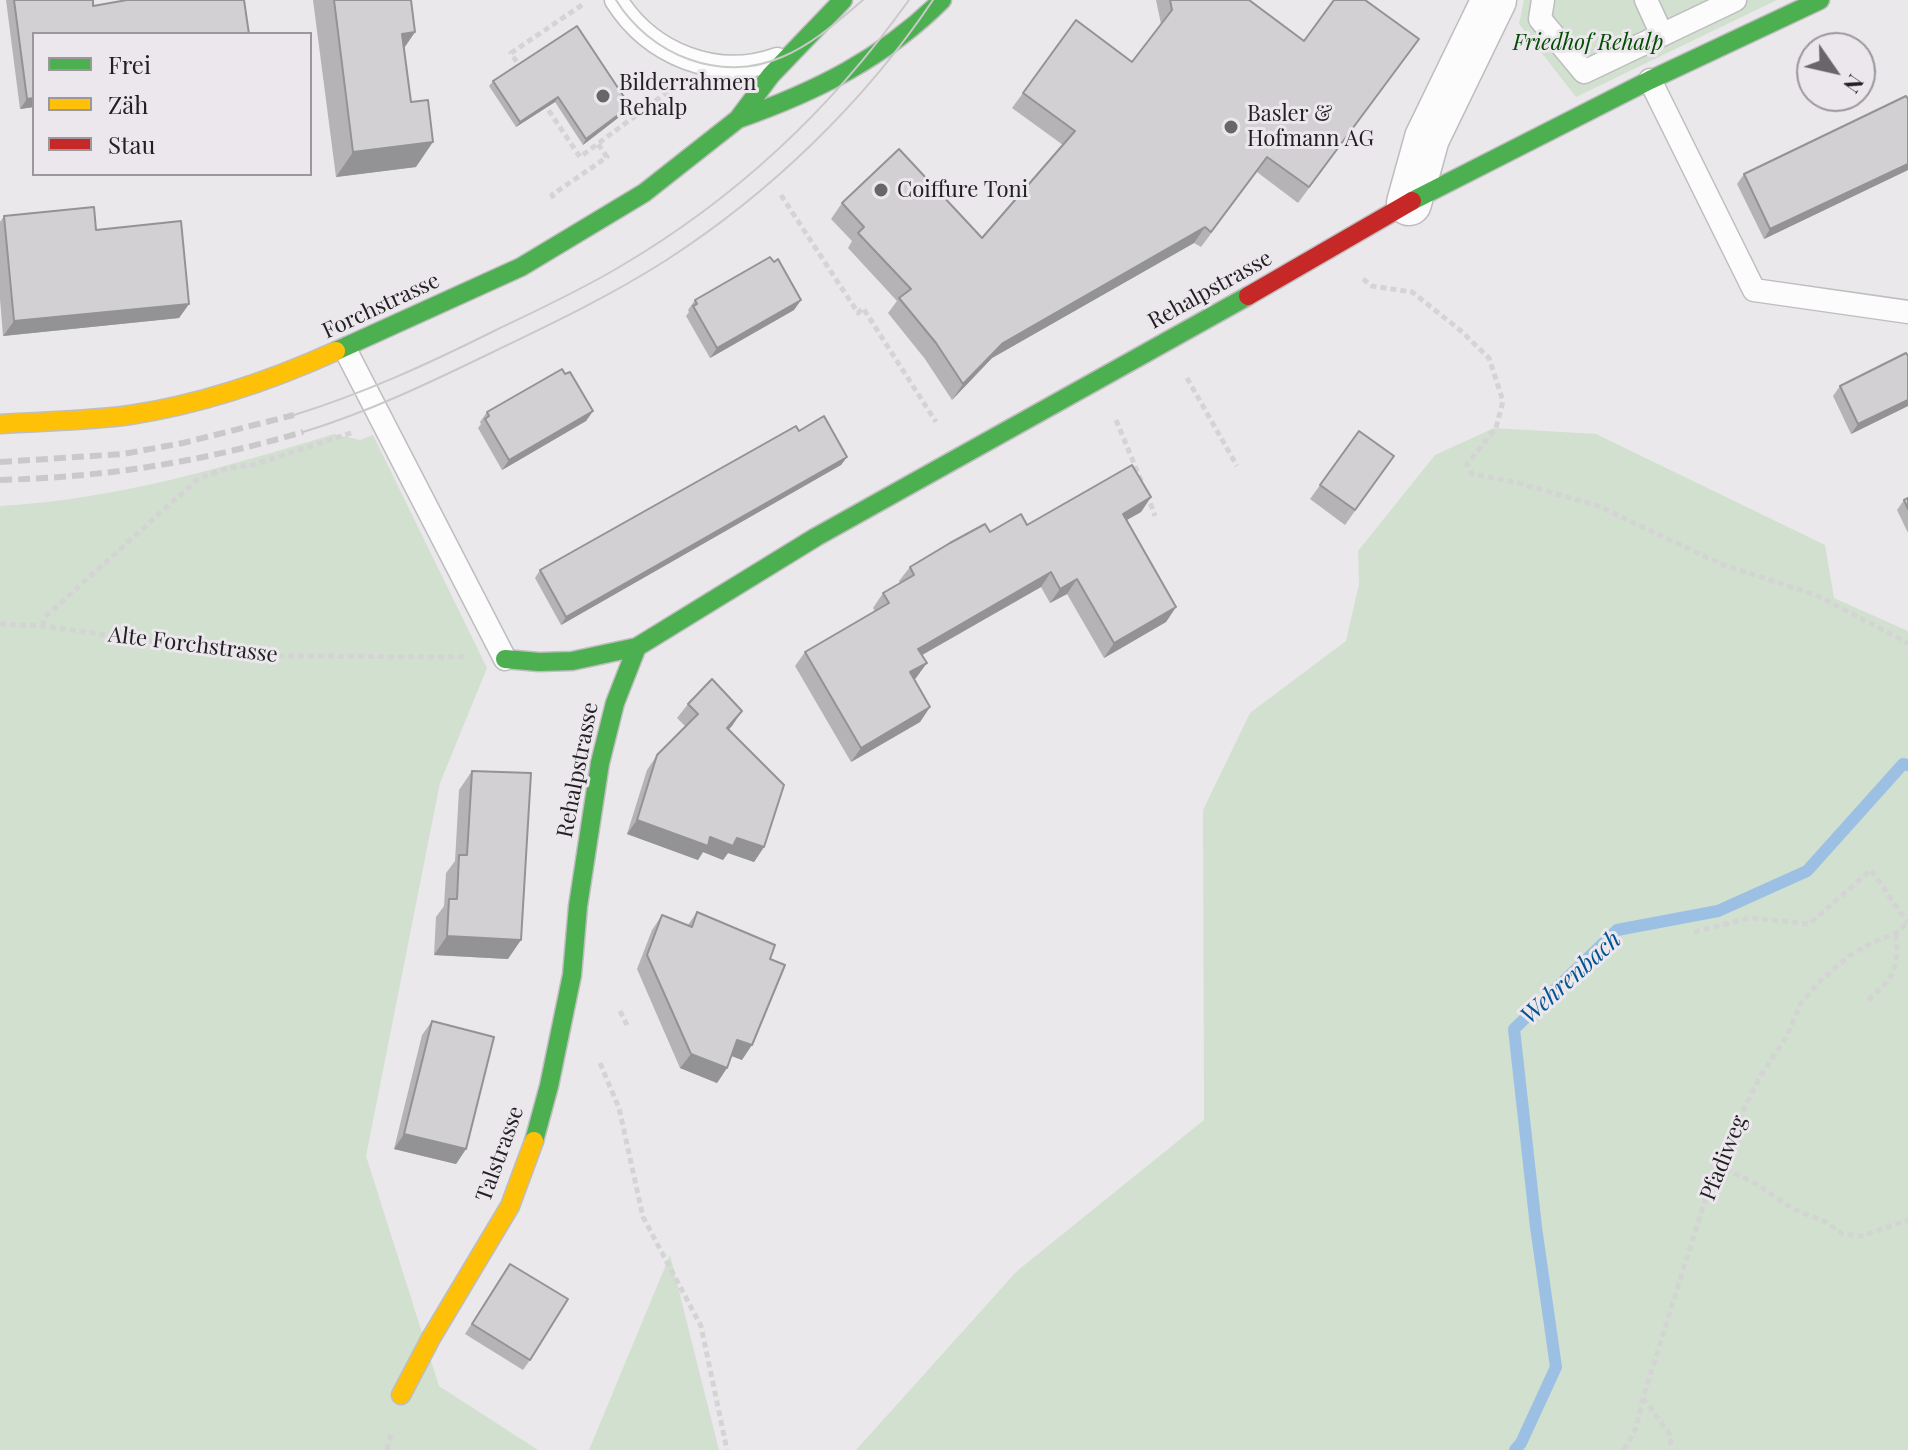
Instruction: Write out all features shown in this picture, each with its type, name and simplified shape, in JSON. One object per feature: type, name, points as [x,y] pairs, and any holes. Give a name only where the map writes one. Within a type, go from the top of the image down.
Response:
[{"type":"street","name":"Forchstrasse","points":[[0,424],[99,419],[234,392],[345,349],[521,267],[644,193],[738,119],[790,53],[843,0]]},
{"type":"street","name":"Forchstrasse","points":[[738,119],[818,88],[875,56],[923,20],[942,0]]},
{"type":"street","points":[[1409,203],[1427,138],[1494,0]]},
{"type":"street","name":"Rehalpstrasse","points":[[505,659],[539,664],[574,663],[606,658],[637,647],[816,537],[1409,203],[1650,80],[1820,0]]},
{"type":"street","name":"Rehalpstrasse","points":[[578,906],[606,733],[637,647]]},
{"type":"street","name":"Talstrasse","points":[[401,1395],[431,1338],[510,1206],[530,1155],[549,1086],[572,975],[578,906]]},
{"type":"lane","points":[[616,0],[647,36],[682,57],[704,64],[749,66],[767,63],[790,53],[815,38],[863,0]]},
{"type":"lane","points":[[1543,0],[1540,19],[1584,72],[1662,35],[1709,6],[1735,0]]},
{"type":"lane","points":[[1646,0],[1662,35]]},
{"type":"lane","points":[[1650,80],[1754,290],[1908,312]]},
{"type":"lane","points":[[345,349],[505,659]]},
{"type":"path","points":[[528,79],[511,53],[585,3]]},
{"type":"path","points":[[537,92],[580,157],[670,90]]},
{"type":"path","points":[[578,177],[607,157],[598,144]]},
{"type":"path","points":[[781,195],[858,313],[863,308],[943,432]]},
{"type":"path","points":[[1348,239],[1353,269],[1372,286],[1412,292],[1489,358],[1503,401],[1496,428],[1467,464],[1472,474],[1515,482],[1598,506],[1721,564],[1816,595],[1908,643]]},
{"type":"path","points":[[1186,376],[1237,466]]},
{"type":"path","points":[[1114,416],[1155,516]]},
{"type":"path","points":[[42,626],[45,617],[199,478],[253,465],[383,423]]},
{"type":"path","name":"Alte Forchstrasse","points":[[0,624],[42,626],[260,656],[466,657]]},
{"type":"path","points":[[1694,932],[1750,918],[1809,924],[1871,870],[1908,923]]},
{"type":"path","name":"Pfadiweg","points":[[1624,1450],[1636,1428],[1716,1165],[1761,1075],[1787,1036],[1801,1003],[1821,980],[1849,956],[1896,933],[1908,923]]},
{"type":"path","points":[[1868,1000],[1893,976],[1898,963],[1896,933]]},
{"type":"path","points":[[620,1011],[627,1025]]},
{"type":"path","points":[[595,1051],[619,1108],[643,1217],[701,1326],[727,1450]]},
{"type":"path","points":[[1716,1165],[1768,1190],[1793,1209],[1816,1217],[1842,1234],[1862,1236],[1908,1220]]},
{"type":"path","points":[[1643,1398],[1669,1433],[1672,1450]]},
{"type":"green space","name":"Friedhof Rehalp","points":[[1524,0],[1777,0],[1576,97],[1519,24]]},
{"type":"green space","points":[[1494,428],[1596,434],[1825,545],[1834,598],[1908,631],[1908,1450],[856,1450],[1017,1271],[1204,1120],[1203,810],[1250,713],[1346,641],[1359,584],[1358,551],[1435,455]]},
{"type":"green space","points":[[334,434],[360,440],[373,435],[487,668],[440,783],[366,1156],[439,1386],[538,1450],[0,1450],[0,506],[85,497],[169,480]]},
{"type":"green space","points":[[670,1255],[719,1450],[589,1450]]},
{"type":"building","points":[[14,0],[93,0],[93,6],[127,0],[244,0],[249,32],[32,32],[32,98],[27,99]]},
{"type":"building","points":[[334,0],[411,0],[415,32],[402,34],[411,102],[428,100],[433,142],[353,152]]},
{"type":"building","points":[[1170,0],[1249,0],[1304,41],[1334,0],[1365,0],[1419,39],[1309,187],[1267,157],[1211,232],[1205,227],[1003,343],[963,384],[936,343],[899,298],[911,289],[858,233],[864,227],[842,203],[899,149],[982,238],[1075,131],[1023,93],[1076,20],[1132,62],[1172,10]]},
{"type":"building","points":[[577,26],[630,106],[586,139],[558,97],[520,122],[493,81]]},
{"type":"building","points":[[1906,96],[1908,99],[1908,164],[1770,229],[1744,174]]},
{"type":"building","points":[[94,207],[96,230],[181,221],[189,304],[14,321],[4,216]]},
{"type":"building","points":[[770,257],[774,262],[778,259],[801,300],[717,348],[693,306],[697,304],[695,300]]},
{"type":"building","points":[[1906,353],[1908,400],[1858,424],[1840,386]]},
{"type":"building","points":[[562,369],[565,374],[570,372],[593,411],[509,460],[485,419],[489,416],[487,412]]},
{"type":"building","points":[[824,416],[847,457],[566,617],[540,570],[796,426],[799,431]]},
{"type":"building","points":[[1359,431],[1394,456],[1355,510],[1320,485]]},
{"type":"building","points":[[1132,465],[1151,497],[1123,514],[1176,607],[1114,643],[1077,579],[1060,589],[1051,572],[918,649],[927,663],[910,672],[930,707],[861,748],[805,652],[889,603],[883,593],[914,575],[910,567],[950,543],[985,524],[990,532],[1021,514],[1027,525]]},
{"type":"building","points":[[712,679],[742,711],[727,728],[784,785],[764,847],[737,838],[733,846],[710,837],[708,846],[637,820],[657,755],[698,714],[688,704]]},
{"type":"building","points":[[472,771],[531,773],[521,940],[447,936],[449,899],[457,899],[459,855],[467,855]]},
{"type":"building","points":[[697,912],[775,945],[770,959],[785,965],[752,1045],[737,1040],[727,1068],[691,1054],[647,955],[662,915],[692,927]]},
{"type":"building","points":[[432,1021],[494,1037],[466,1149],[404,1134]]},
{"type":"building","points":[[510,1264],[568,1299],[530,1360],[472,1324]]},
{"type":"waterway","name":"Wehrenbach","points":[[1515,1450],[1556,1367],[1536,1227],[1514,1029],[1617,930],[1718,911],[1807,871],[1903,764],[1908,765]]},
{"type":"tram line","points":[[616,0],[630,19],[667,49],[689,59],[735,67],[759,65],[793,52],[825,32],[863,0]]},
{"type":"tram line","points":[[294,415],[372,387],[447,354],[590,283],[663,240],[742,181],[814,114],[848,78],[909,0]]},
{"type":"tram line","points":[[303,432],[400,396],[537,331],[623,286],[704,235],[812,144],[877,75],[933,0]]},
{"type":"railway","points":[[0,462],[123,454],[183,443],[294,415]]},
{"type":"railway","points":[[0,480],[153,466],[227,452],[303,432]]},
{"type":"traffic: fast","points":[[336,351],[521,267],[644,193],[738,119],[771,75],[843,0]]},
{"type":"traffic: fast","points":[[738,119],[794,97],[847,71],[896,39],[942,0]]},
{"type":"traffic: fast","points":[[1412,201],[1650,80],[1820,0]]},
{"type":"traffic: fast","points":[[505,659],[572,661],[637,647],[816,537],[1248,296]]},
{"type":"traffic: fast","points":[[534,1141],[572,975],[578,906],[600,763],[615,703],[637,647]]},
{"type":"traffic: slow","points":[[0,424],[114,417],[183,405],[261,382],[336,351]]},
{"type":"traffic: slow","points":[[401,1395],[431,1338],[510,1206],[534,1141]]},
{"type":"traffic: jam","points":[[1248,296],[1412,201]]},
{"type":"place","name":"Bilderrahmen Rehalp","points":[[603,96]]},
{"type":"place","name":"Basler & Hofmann AG","points":[[1231,127]]},
{"type":"place","name":"Coiffure Toni","points":[[881,190]]}]
